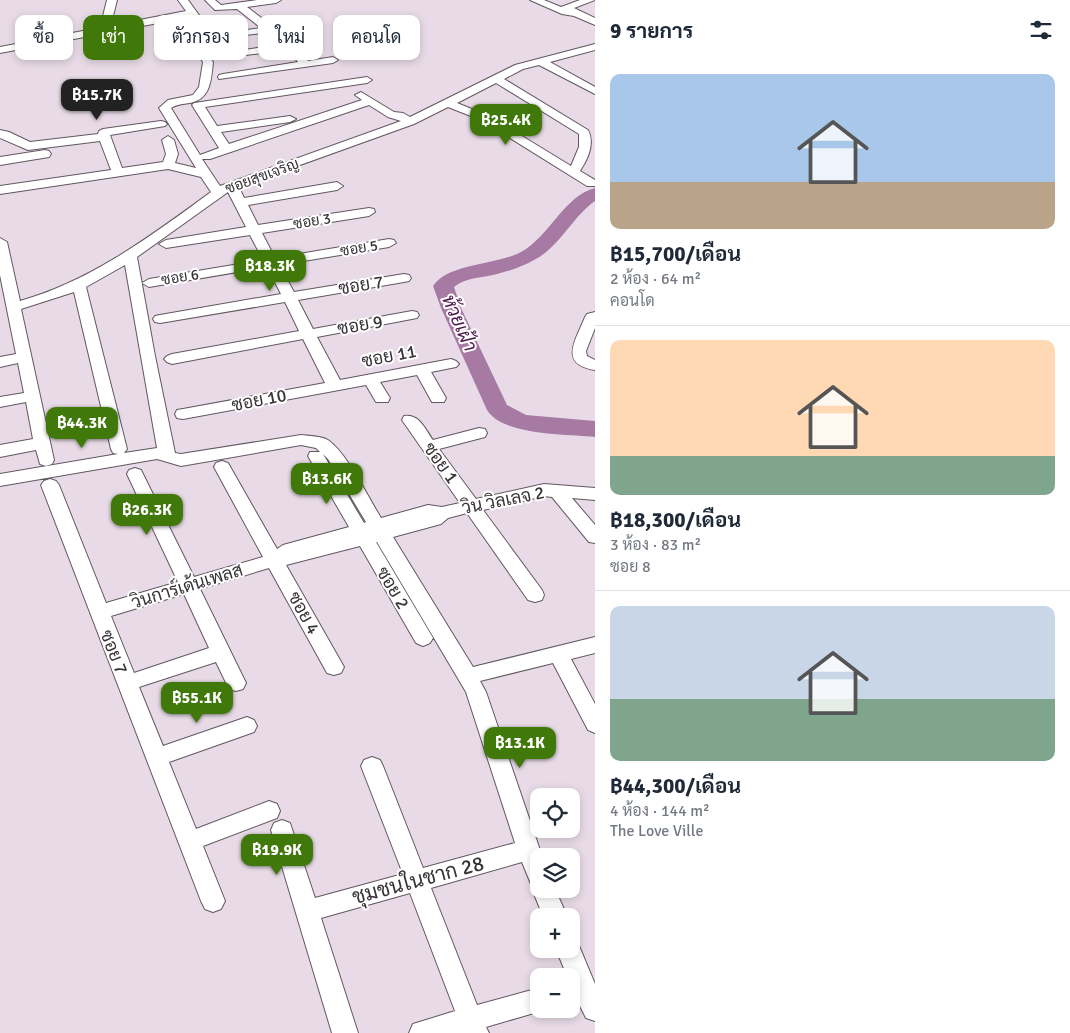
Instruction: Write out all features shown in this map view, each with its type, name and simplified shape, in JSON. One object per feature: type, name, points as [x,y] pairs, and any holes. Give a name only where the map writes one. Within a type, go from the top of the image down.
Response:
[{"type":"street","points":[[108,15],[112,0]]},
{"type":"street","points":[[183,0],[199,22],[193,40],[208,62],[202,92],[193,98],[169,104],[165,108],[204,166],[217,192]]},
{"type":"street","points":[[210,0],[218,8],[276,0]]},
{"type":"street","points":[[535,0],[565,12],[577,14]]},
{"type":"street","points":[[239,6],[258,20]]},
{"type":"street","points":[[591,8],[565,8],[595,22]]},
{"type":"street","points":[[0,50],[193,13]]},
{"type":"street","name":"ซอยสุขเจริญ","points":[[16,314],[31,302],[53,296],[73,287],[130,256],[140,247],[179,222],[217,192],[231,185],[406,124],[496,78],[540,61],[595,46]]},
{"type":"street","points":[[302,60],[305,64]]},
{"type":"street","points":[[223,77],[333,60]]},
{"type":"street","points":[[540,61],[595,91]]},
{"type":"street","points":[[496,78],[584,132],[586,139],[577,168],[573,172]]},
{"type":"street","points":[[226,148],[198,105],[367,80]]},
{"type":"street","points":[[345,83],[392,115],[391,118],[406,124]]},
{"type":"street","points":[[264,95],[283,120]]},
{"type":"street","points":[[0,161],[49,163],[118,173],[168,165],[204,166],[226,148],[371,101]]},
{"type":"street","points":[[447,103],[486,118],[591,183]]},
{"type":"street","points":[[214,130],[333,114]]},
{"type":"street","points":[[118,173],[103,133],[161,124]]},
{"type":"street","points":[[0,134],[5,134],[28,146],[49,163]]},
{"type":"street","points":[[0,190],[49,163],[104,137]]},
{"type":"street","points":[[168,140],[172,154],[168,165]]},
{"type":"street","points":[[231,185],[335,386]]},
{"type":"street","points":[[240,202],[337,186]]},
{"type":"street","name":"ซอย 3","points":[[255,231],[369,212]]},
{"type":"street","points":[[166,244],[255,231]]},
{"type":"street","name":"ซอย 5","points":[[271,263],[388,243]]},
{"type":"street","points":[[1,250],[5,286],[16,314],[46,460]]},
{"type":"street","points":[[130,256],[147,356],[167,455]]},
{"type":"street","name":"ซอย 6","points":[[149,282],[271,263]]},
{"type":"street","name":"ซอย 7","points":[[160,319],[404,278]]},
{"type":"street","points":[[73,287],[119,449]]},
{"type":"street","points":[[0,323],[16,314]]},
{"type":"street","name":"ซอย 9","points":[[308,334],[412,315]]},
{"type":"street","points":[[595,316],[592,316],[579,351],[580,358],[588,364],[595,365]]},
{"type":"street","points":[[172,359],[308,334]]},
{"type":"street","points":[[0,362],[25,358]]},
{"type":"street","name":"ซอย 11","points":[[335,386],[451,364]]},
{"type":"street","points":[[422,370],[438,398]]},
{"type":"street","points":[[371,380],[382,398]]},
{"type":"street","name":"ซอย 10","points":[[183,414],[335,386]]},
{"type":"street","points":[[0,402],[33,396]]},
{"type":"street","name":"ซอย 1","points":[[410,420],[472,505]]},
{"type":"street","points":[[429,446],[479,433]]},
{"type":"street","points":[[0,480],[149,455],[167,455],[181,460],[301,440],[321,443],[334,455],[468,676],[476,692],[530,855]]},
{"type":"street","points":[[0,451],[42,443]]},
{"type":"street","points":[[316,456],[361,534]]},
{"type":"street","points":[[222,467],[275,560]]},
{"type":"street","points":[[135,474],[236,683]]},
{"type":"street","name":"ซอย 7","points":[[50,485],[98,612],[158,757],[213,901]]},
{"type":"street","points":[[556,490],[595,537]]},
{"type":"street","name":"วิน วิลเลจ 2","points":[[380,529],[435,520],[442,513],[533,491],[556,490],[595,494]]},
{"type":"street","points":[[472,505],[535,595]]},
{"type":"street","name":"วินการ์เด้นเพลส","points":[[98,612],[189,584],[275,560],[294,557],[380,529]]},
{"type":"street","name":"ซอย 2","points":[[361,534],[423,638]]},
{"type":"street","name":"ซอย 4","points":[[275,560],[334,666]]},
{"type":"street","points":[[468,676],[595,645]]},
{"type":"street","points":[[126,683],[222,652]]},
{"type":"street","points":[[558,653],[595,724]]},
{"type":"street","points":[[158,757],[248,726]]},
{"type":"street","points":[[372,766],[474,1026]]},
{"type":"street","points":[[190,841],[269,811]]},
{"type":"street","points":[[282,830],[345,1033]]},
{"type":"street","name":"ชุมชนในชาก 28","points":[[308,911],[528,850]]},
{"type":"street","points":[[572,958],[588,998]]},
{"type":"street","points":[[422,1033],[474,1026],[530,1004]]},
{"type":"waterway","name":"ห้วยเฝ้า","points":[[595,193],[577,205],[558,230],[528,256],[493,269],[455,276],[443,286],[451,308],[498,410],[521,422],[595,429]]}]
